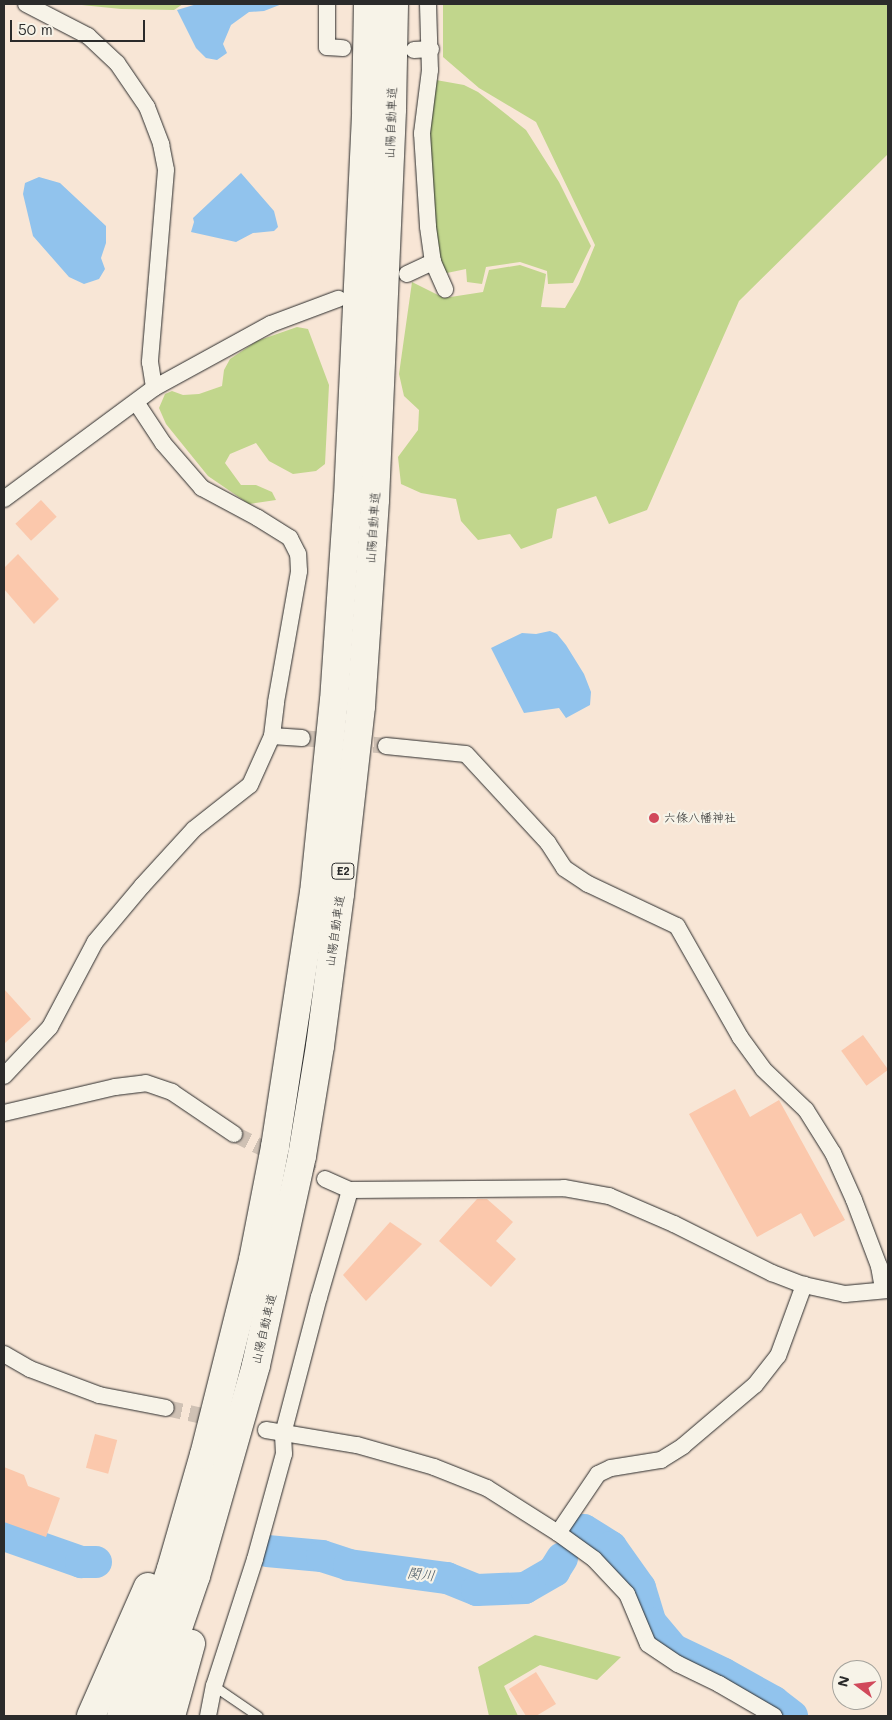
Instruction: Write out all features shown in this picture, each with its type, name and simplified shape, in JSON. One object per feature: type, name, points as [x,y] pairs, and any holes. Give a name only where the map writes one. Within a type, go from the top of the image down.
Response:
[{"type":"highway","name":"山陽自動車道","points":[[121,1716],[168,1578],[204,1455],[253,1260],[275,1147],[314,893],[334,701],[348,498],[366,109],[368,4]]},
{"type":"highway","name":"山陽自動車道","points":[[148,1716],[196,1576],[256,1365],[302,1156],[320,1046],[340,894],[360,716],[375,500],[391,129],[394,4]]},
{"type":"highway","points":[[171,1716],[196,1628],[256,1365]]},
{"type":"highway","points":[[91,1716],[204,1455]]},
{"type":"street","points":[[26,4],[88,36],[117,63],[147,107],[161,144],[166,170],[150,362],[154,388]]},
{"type":"street","points":[[328,4],[327,47],[343,48]]},
{"type":"street","points":[[428,4],[431,49],[422,133],[428,227],[433,262],[445,289]]},
{"type":"street","points":[[414,50],[431,49]]},
{"type":"street","points":[[407,274],[433,262]]},
{"type":"street","points":[[4,499],[154,388],[271,324],[338,299]]},
{"type":"street","points":[[4,1076],[50,1027],[95,942],[136,893],[194,829],[250,785],[272,736],[276,702],[299,571],[298,554],[290,538],[258,518],[202,488],[163,443],[136,402]]},
{"type":"street","points":[[272,736],[302,738]]},
{"type":"street","points":[[325,1179],[350,1190],[564,1188],[609,1196],[674,1224],[772,1273],[804,1285],[845,1294],[886,1290],[883,1259],[833,1153],[806,1110],[763,1069],[740,1037],[677,926],[588,884],[564,868],[548,843],[466,754],[386,746]]},
{"type":"street","points":[[4,1114],[115,1087],[146,1083],[172,1092],[234,1134]]},
{"type":"street","points":[[208,1716],[214,1686],[255,1559],[284,1454],[283,1434],[350,1190]]},
{"type":"street","points":[[558,1533],[598,1474],[611,1468],[642,1465],[661,1460],[683,1446],[755,1385],[778,1356],[804,1285]]},
{"type":"street","points":[[4,1354],[30,1369],[99,1394],[166,1408]]},
{"type":"street","points":[[266,1430],[358,1445],[434,1467],[487,1488],[558,1533],[594,1559],[627,1594],[648,1644],[678,1664],[719,1684],[774,1716]]},
{"type":"lane","points":[[214,1686],[258,1716]]},
{"type":"green space","points":[[72,4],[183,4],[174,10],[121,9]]},
{"type":"green space","points":[[443,4],[888,4],[888,154],[739,301],[647,510],[609,524],[596,496],[557,509],[552,538],[521,549],[510,534],[478,540],[461,521],[456,499],[421,493],[401,484],[398,457],[418,430],[419,410],[404,396],[399,374],[412,282],[444,298],[483,292],[489,270],[520,265],[546,274],[541,307],[565,308],[579,284],[595,245],[536,122],[479,88],[443,57]]},
{"type":"green space","points":[[436,80],[464,85],[478,92],[526,130],[559,182],[591,246],[573,283],[548,284],[547,271],[520,262],[486,267],[482,284],[467,282],[466,269],[442,274],[433,239],[427,132]]},
{"type":"green space","points":[[297,327],[308,329],[329,385],[325,464],[316,471],[293,474],[269,461],[256,443],[230,454],[225,463],[241,485],[256,485],[272,492],[276,500],[249,504],[208,476],[166,424],[159,408],[165,394],[172,391],[183,395],[199,394],[222,386],[224,370],[230,359],[257,341]]},
{"type":"green space","points":[[535,1635],[621,1657],[597,1680],[540,1665],[504,1686],[518,1716],[489,1716],[478,1667]]},
{"type":"water","points":[[197,4],[282,4],[264,11],[249,12],[231,25],[223,44],[227,53],[217,60],[206,58],[196,48],[177,10]]},
{"type":"water","points":[[241,173],[274,211],[278,227],[274,231],[253,233],[236,242],[191,232],[194,222],[193,218]]},
{"type":"water","points":[[39,177],[60,183],[106,226],[106,243],[101,258],[105,269],[99,279],[84,284],[69,277],[33,236],[23,194],[25,183]]},
{"type":"water","points":[[550,631],[557,634],[566,645],[584,674],[591,692],[590,705],[566,718],[559,708],[524,713],[491,648],[522,633],[536,634]]},
{"type":"building","points":[[41,500],[57,517],[31,541],[15,524]]},
{"type":"building","points":[[18,554],[59,599],[34,624],[4,589],[4,568]]},
{"type":"building","points":[[4,989],[31,1019],[4,1044]]},
{"type":"building","points":[[863,1035],[888,1069],[866,1086],[841,1051]]},
{"type":"building","points":[[735,1089],[750,1117],[779,1100],[845,1220],[814,1237],[801,1213],[757,1237],[689,1114]]},
{"type":"building","points":[[477,1199],[487,1199],[513,1222],[496,1241],[516,1259],[491,1287],[439,1241]]},
{"type":"building","points":[[390,1222],[422,1244],[366,1301],[343,1275]]},
{"type":"building","points":[[95,1434],[117,1440],[108,1474],[86,1468]]},
{"type":"building","points":[[4,1467],[24,1475],[28,1486],[60,1498],[46,1537],[4,1522]]},
{"type":"building","points":[[536,1672],[556,1704],[536,1716],[526,1716],[509,1689]]},
{"type":"waterway","name":"関川","points":[[578,1534],[584,1530],[611,1547],[640,1588],[651,1623],[674,1650],[724,1674],[774,1702],[792,1716]]},
{"type":"waterway","name":"関川","points":[[4,1535],[81,1562],[96,1562]]},
{"type":"waterway","name":"関川","points":[[267,1551],[322,1556],[349,1565],[447,1578],[477,1590],[525,1588],[554,1571],[562,1558]]},
{"type":"tunnel","points":[[302,738],[386,746]]},
{"type":"tunnel","points":[[234,1134],[325,1179]]},
{"type":"tunnel","points":[[166,1408],[266,1430]]},
{"type":"place","name":"六條八幡神社","points":[[654,818]]}]
